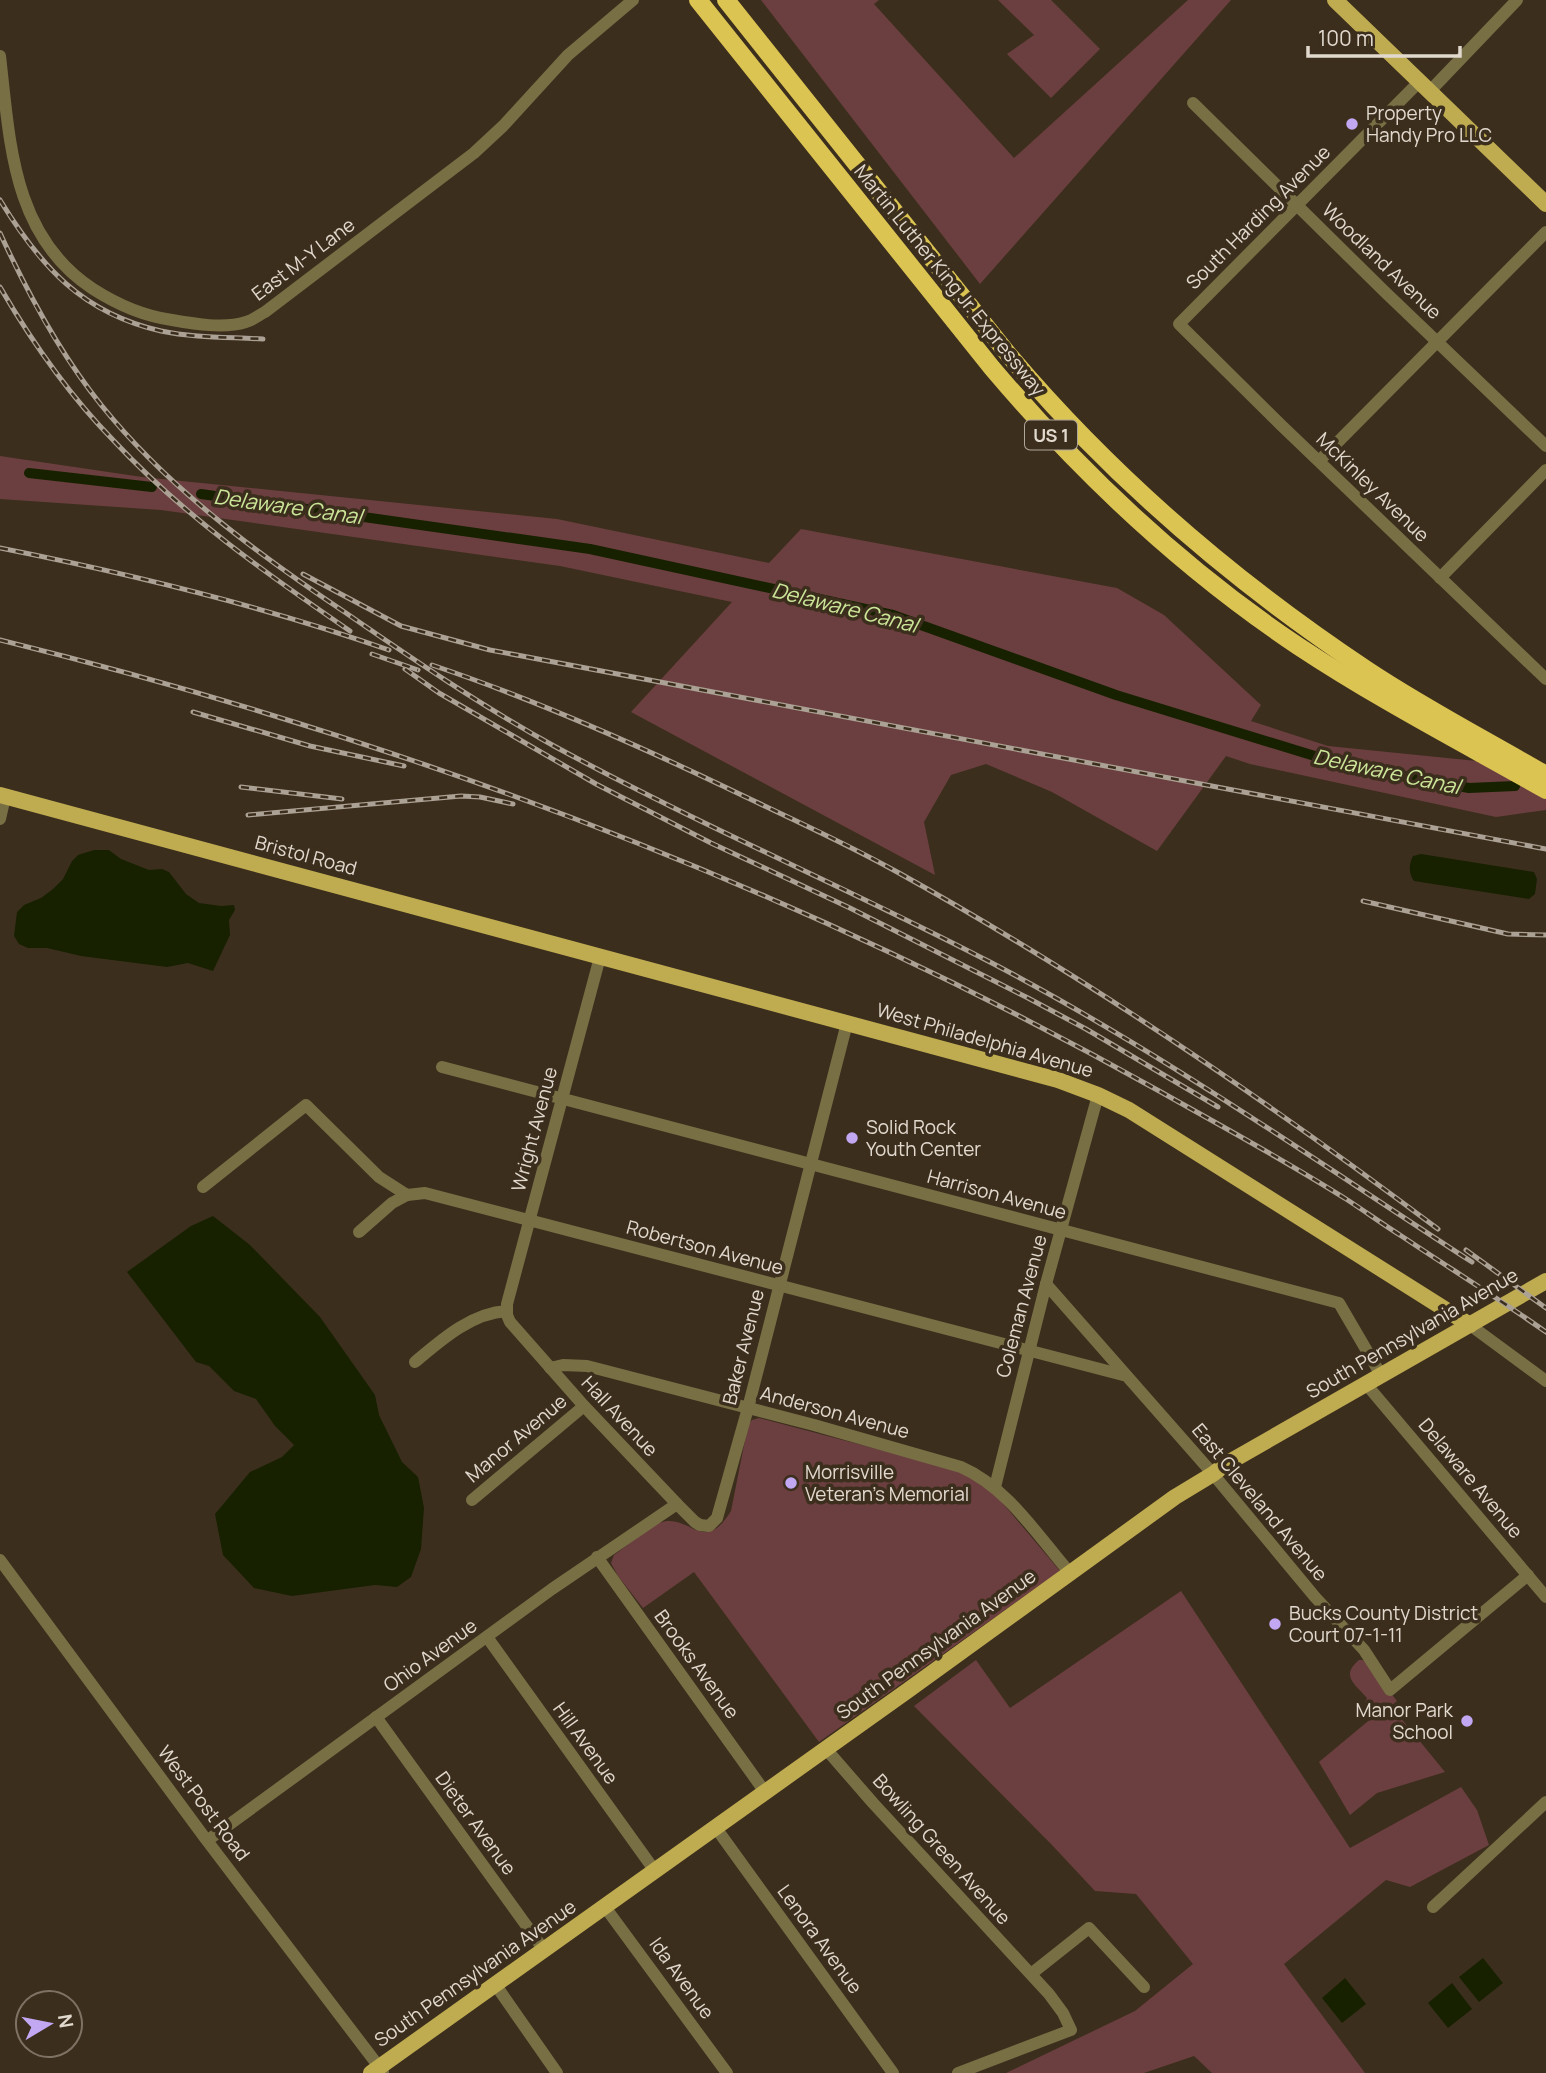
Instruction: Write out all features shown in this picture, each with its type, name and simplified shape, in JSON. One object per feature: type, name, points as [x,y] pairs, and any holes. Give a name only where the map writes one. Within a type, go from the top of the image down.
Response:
[{"type":"highway","name":"Martin Luther King Jr. Expressway","points":[[698,0],[992,368],[1041,425],[1121,505],[1206,579],[1297,645],[1360,685],[1504,759],[1546,775]]},
{"type":"highway","name":"Martin Luther King Jr. Expressway","points":[[726,0],[1016,364],[1135,489],[1219,562],[1318,636],[1504,759],[1546,790]]},
{"type":"main road","points":[[1335,0],[1546,204]]},
{"type":"main road","name":"Bristol Road","points":[[3,796],[600,957]]},
{"type":"main road","name":"West Philadelphia Avenue","points":[[600,957],[1058,1080],[1098,1095],[1152,1124],[1470,1325]]},
{"type":"main road","name":"South Pennsylvania Avenue","points":[[378,2071],[495,1984],[1175,1497],[1226,1464],[1546,1281]]},
{"type":"street","name":"East M-Y Lane","points":[[0,56],[13,159],[24,200],[34,224],[58,259],[88,286],[112,301],[138,312],[177,321],[236,324],[251,320],[276,304],[474,153],[503,126],[574,49],[633,0]]},
{"type":"street","name":"South Harding Avenue","points":[[1182,321],[1297,205],[1517,0]]},
{"type":"street","name":"Woodland Avenue","points":[[1192,103],[1546,446]]},
{"type":"street","points":[[1319,461],[1546,232]]},
{"type":"street","name":"McKinley Avenue","points":[[1182,321],[1179,324],[1546,678]]},
{"type":"street","points":[[1440,578],[1546,470]]},
{"type":"street","points":[[0,819],[3,796]]},
{"type":"street","name":"Wright Avenue","points":[[507,1311],[600,957]]},
{"type":"street","name":"Baker Avenue","points":[[717,1518],[847,1023]]},
{"type":"street","name":"Harrison Avenue","points":[[442,1067],[1339,1303],[1381,1375]]},
{"type":"street","name":"Coleman Avenue","points":[[995,1487],[1046,1284],[1098,1095]]},
{"type":"street","name":"Robertson Avenue","points":[[203,1187],[307,1105],[379,1177],[407,1195],[425,1193],[1124,1375]]},
{"type":"street","points":[[359,1232],[392,1203],[407,1195]]},
{"type":"street","name":"East Cleveland Avenue","points":[[1046,1284],[1213,1474],[1315,1597],[1364,1650],[1390,1689],[1528,1575]]},
{"type":"street","points":[[415,1362],[446,1337],[476,1318],[507,1311]]},
{"type":"street","name":"Hall Avenue","points":[[507,1311],[510,1322],[550,1368],[695,1522],[709,1525],[717,1518]]},
{"type":"street","points":[[1470,1325],[1546,1381]]},
{"type":"street","name":"Anderson Avenue","points":[[550,1368],[564,1365],[587,1366],[961,1467],[995,1487],[1070,1573]]},
{"type":"street","name":"Delaware Avenue","points":[[1366,1384],[1546,1597]]},
{"type":"street","name":"Manor Avenue","points":[[472,1500],[584,1406]]},
{"type":"street","name":"Ohio Avenue","points":[[208,1840],[597,1557],[677,1504]]},
{"type":"street","name":"Brooks Avenue","points":[[597,1557],[765,1792]]},
{"type":"street","name":"West Post Road","points":[[0,1560],[378,2071]]},
{"type":"street","name":"Hill Avenue","points":[[487,1637],[655,1871]]},
{"type":"street","name":"Dieter Avenue","points":[[376,1717],[544,1950]]},
{"type":"street","name":"Bowling Green Avenue","points":[[826,1748],[1059,2006],[1071,2030],[958,2073]]},
{"type":"street","points":[[1433,1907],[1546,1802]]},
{"type":"street","name":"Lenora Avenue","points":[[716,1828],[893,2073]]},
{"type":"street","name":"Ida Avenue","points":[[605,1907],[727,2073]]},
{"type":"street","points":[[1031,1974],[1089,1928],[1144,1987]]},
{"type":"street","points":[[495,1984],[557,2073]]},
{"type":"shaded area","points":[[761,0],[879,0],[874,4],[1014,158],[1188,0],[1231,0],[980,284]]},
{"type":"shaded area","points":[[998,0],[1051,0],[1100,49],[1051,98],[1007,54],[1034,35]]},
{"type":"shaded area","points":[[0,456],[142,477],[557,519],[769,563],[801,529],[1117,588],[1164,615],[1261,705],[1251,721],[1328,746],[1546,768],[1546,810],[1496,817],[1250,764],[1226,756],[1157,851],[1052,792],[986,764],[951,775],[924,822],[935,875],[631,712],[732,602],[560,566],[161,510],[0,499]]},
{"type":"shaded area","points":[[94,850],[109,850],[121,859],[149,870],[162,869],[169,872],[186,894],[199,903],[234,905],[235,910],[229,920],[230,935],[213,971],[188,963],[167,967],[81,956],[47,948],[28,948],[19,944],[14,936],[17,912],[24,905],[53,889],[63,879],[78,855]]},
{"type":"shaded area","points":[[1421,854],[1534,872],[1537,879],[1535,894],[1529,899],[1414,881],[1410,872],[1411,862],[1413,856]]},
{"type":"shaded area","points":[[213,1216],[250,1245],[320,1317],[375,1395],[379,1415],[402,1462],[418,1477],[424,1508],[421,1549],[411,1577],[397,1587],[375,1585],[292,1596],[254,1588],[223,1555],[215,1514],[250,1472],[282,1457],[294,1445],[275,1426],[256,1399],[234,1391],[209,1366],[196,1362],[127,1272],[191,1226]]},
{"type":"shaded area","points":[[759,1418],[953,1469],[974,1479],[995,1494],[1060,1571],[819,1742],[694,1572],[643,1608],[611,1563],[614,1555],[659,1523],[670,1521],[704,1532],[712,1531],[721,1524],[731,1511],[748,1425]]},
{"type":"shaded area","points":[[1181,1591],[1350,1848],[1461,1787],[1477,1810],[1489,1845],[1410,1887],[1386,1880],[1284,1964],[1365,2073],[1212,2073],[1194,2056],[1144,2073],[1006,2073],[1135,2011],[1193,1964],[1136,1894],[1095,1891],[914,1706],[976,1660],[1010,1708]]},
{"type":"shaded area","points":[[1359,1660],[1367,1663],[1397,1701],[1391,1706],[1445,1772],[1377,1793],[1350,1815],[1319,1762],[1373,1717],[1365,1703],[1367,1698],[1351,1680],[1353,1666]]},
{"type":"shaded area","points":[[1483,1958],[1503,1983],[1479,2002],[1459,1977]]},
{"type":"shaded area","points":[[1345,1978],[1366,2004],[1342,2023],[1322,1998]]},
{"type":"shaded area","points":[[1452,1983],[1472,2009],[1448,2028],[1428,2003]]},
{"type":"waterway","name":"Delaware Canal","points":[[29,473],[152,487]]},
{"type":"waterway","name":"Delaware Canal","points":[[201,494],[590,549],[893,615],[1116,695],[1344,765],[1469,788],[1515,786]]},
{"type":"railway","points":[[0,200],[48,266],[66,284],[108,312],[161,331],[263,339]]},
{"type":"railway","points":[[0,233],[59,344],[87,386],[128,436],[156,465],[216,518],[313,591],[448,682],[554,746],[662,802],[936,934],[1052,996],[1174,1068],[1472,1262]]},
{"type":"railway","points":[[0,287],[67,387],[141,468],[197,519],[350,631]]},
{"type":"railway","points":[[0,548],[196,592],[389,650]]},
{"type":"railway","points":[[303,574],[401,626],[490,650],[1546,849]]},
{"type":"railway","points":[[0,640],[301,724],[449,773],[596,827],[883,949],[1023,1018],[1277,1158],[1346,1199],[1546,1332]]},
{"type":"railway","points":[[372,654],[418,670]]},
{"type":"railway","points":[[432,665],[507,692],[618,738],[814,829],[899,873],[1039,955],[1175,1042],[1242,1087],[1438,1229]]},
{"type":"railway","points":[[405,669],[439,693],[596,784],[1028,998],[1218,1107]]},
{"type":"railway","points":[[193,712],[310,746],[404,766]]},
{"type":"railway","points":[[241,787],[342,799]]},
{"type":"railway","points":[[248,815],[461,796],[513,804]]},
{"type":"railway","points":[[1363,901],[1508,934],[1546,935]]},
{"type":"railway","points":[[1466,1250],[1546,1308]]},
{"type":"place","name":"Property Handy Pro LLC","points":[[1352,124]]},
{"type":"place","name":"Solid Rock Youth Center","points":[[852,1138]]},
{"type":"place","name":"Morrisville Veteran's Memorial","points":[[791,1483]]},
{"type":"place","name":"Bucks County District Court 07-1-11","points":[[1275,1624]]},
{"type":"place","name":"Manor Park School","points":[[1467,1721]]}]
